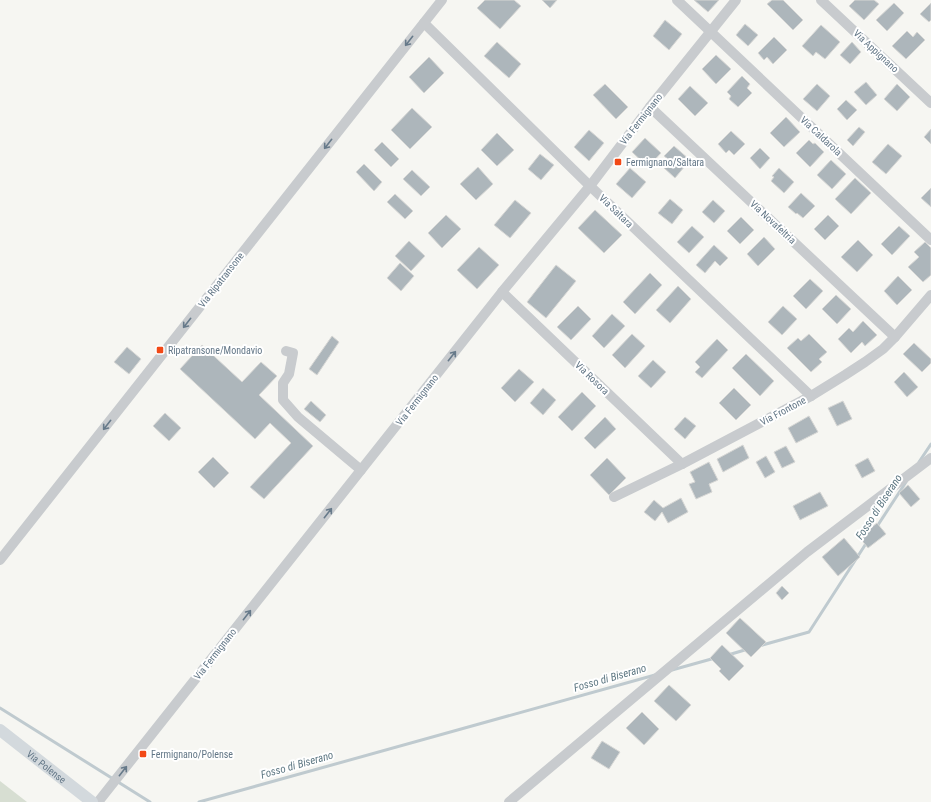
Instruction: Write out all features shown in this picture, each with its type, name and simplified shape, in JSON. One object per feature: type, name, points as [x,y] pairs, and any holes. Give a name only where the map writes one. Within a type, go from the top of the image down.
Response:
[{"type":"main road","name":"Via Polense","points":[[0,730],[92,802]]},
{"type":"street","name":"Via Ripatransone","points":[[0,560],[442,0]]},
{"type":"street","name":"Via Caldarola","points":[[677,0],[931,240]]},
{"type":"street","name":"Via Fermignano","points":[[98,802],[502,292],[590,186],[650,107],[736,0]]},
{"type":"street","name":"Via Appignano","points":[[821,0],[931,103]]},
{"type":"street","name":"Via Saltara","points":[[424,23],[590,186],[811,396]]},
{"type":"street","name":"Via Novafeltria","points":[[650,107],[895,337]]},
{"type":"street","name":"Via Rosora","points":[[502,292],[682,464]]},
{"type":"street","name":"Via Frontone","points":[[614,497],[682,464],[811,396],[865,362],[883,349],[895,337],[931,295]]},
{"type":"street","points":[[286,351],[293,353],[289,374],[283,383],[283,400],[298,417],[361,470]]},
{"type":"street","points":[[509,802],[807,552],[931,458]]},
{"type":"shaded area","points":[[0,781],[27,802],[0,802]]},
{"type":"building","points":[[485,0],[514,0],[521,6],[500,29],[477,8]]},
{"type":"building","points":[[542,0],[557,0],[550,8]]},
{"type":"building","points":[[694,0],[719,0],[708,12]]},
{"type":"building","points":[[772,0],[783,0],[803,20],[793,30],[767,4]]},
{"type":"building","points":[[855,0],[874,0],[879,4],[864,20],[849,6]]},
{"type":"building","points":[[894,3],[904,13],[887,31],[876,20]]},
{"type":"building","points":[[931,3],[931,20],[929,22],[920,14]]},
{"type":"building","points":[[665,20],[682,34],[669,50],[653,36]]},
{"type":"building","points":[[745,24],[758,35],[748,46],[736,35]]},
{"type":"building","points":[[821,25],[840,42],[825,59],[816,52],[813,56],[802,46]]},
{"type":"building","points":[[907,31],[913,37],[917,32],[925,40],[906,59],[892,46]]},
{"type":"building","points":[[774,37],[787,50],[773,64],[767,57],[764,60],[758,53]]},
{"type":"building","points":[[497,42],[521,64],[509,78],[484,56]]},
{"type":"building","points":[[852,42],[861,52],[850,64],[840,55]]},
{"type":"building","points":[[716,55],[731,69],[716,84],[702,69]]},
{"type":"building","points":[[429,57],[444,73],[424,93],[409,77]]},
{"type":"building","points":[[742,76],[750,84],[747,88],[752,93],[738,107],[729,99],[731,96],[727,92]]},
{"type":"building","points":[[866,82],[877,95],[866,105],[854,92]]},
{"type":"building","points":[[605,84],[628,107],[616,119],[593,95]]},
{"type":"building","points":[[817,84],[830,96],[817,111],[803,99]]},
{"type":"building","points":[[897,84],[910,97],[897,111],[884,99]]},
{"type":"building","points":[[690,86],[708,103],[695,116],[678,99]]},
{"type":"building","points":[[846,100],[857,110],[847,120],[837,109]]},
{"type":"building","points":[[412,108],[432,127],[410,149],[391,130]]},
{"type":"building","points":[[786,117],[800,132],[784,147],[770,133]]},
{"type":"building","points":[[859,127],[865,132],[853,146],[847,140]]},
{"type":"building","points":[[931,129],[931,144],[924,137]]},
{"type":"building","points":[[589,130],[604,143],[589,161],[574,147]]},
{"type":"building","points":[[731,131],[745,144],[734,155],[729,150],[726,153],[718,144]]},
{"type":"building","points":[[497,133],[514,150],[497,166],[481,150]]},
{"type":"building","points":[[645,138],[661,153],[648,167],[632,152]]},
{"type":"building","points":[[809,140],[813,144],[815,143],[824,152],[810,167],[796,153]]},
{"type":"building","points":[[382,142],[399,159],[391,167],[374,150]]},
{"type":"building","points":[[888,144],[902,156],[886,174],[872,162]]},
{"type":"building","points":[[674,146],[690,160],[675,178],[663,167],[669,160],[664,156]]},
{"type":"building","points":[[760,148],[770,158],[760,169],[750,158]]},
{"type":"building","points":[[540,154],[554,165],[541,180],[528,169]]},
{"type":"building","points":[[831,160],[846,174],[832,189],[817,175]]},
{"type":"building","points":[[364,164],[382,182],[374,191],[356,172]]},
{"type":"building","points":[[478,167],[493,184],[476,200],[460,184]]},
{"type":"building","points":[[630,168],[646,182],[632,198],[616,184]]},
{"type":"building","points":[[779,168],[794,182],[784,193],[771,181],[774,177],[772,176]]},
{"type":"building","points":[[412,170],[430,187],[421,196],[403,179]]},
{"type":"building","points":[[855,178],[871,193],[851,214],[835,199]]},
{"type":"building","points":[[931,188],[931,207],[921,198]]},
{"type":"building","points":[[801,193],[815,206],[803,218],[788,207]]},
{"type":"building","points":[[395,194],[413,211],[405,219],[387,202]]},
{"type":"building","points":[[670,199],[683,210],[672,224],[658,213]]},
{"type":"building","points":[[515,200],[531,213],[510,238],[494,225]]},
{"type":"building","points":[[713,200],[725,211],[714,223],[702,212]]},
{"type":"building","points":[[595,210],[622,235],[604,253],[578,228]]},
{"type":"building","points":[[446,215],[461,229],[442,248],[428,233]]},
{"type":"building","points":[[828,215],[839,226],[825,240],[814,229]]},
{"type":"building","points":[[741,217],[754,230],[740,244],[727,231]]},
{"type":"building","points":[[692,226],[704,237],[689,253],[677,242]]},
{"type":"building","points":[[899,226],[910,236],[892,255],[881,244]]},
{"type":"building","points":[[764,237],[775,249],[758,266],[747,254]]},
{"type":"building","points":[[858,240],[873,255],[857,272],[841,257]]},
{"type":"building","points":[[409,241],[425,256],[411,271],[395,256]]},
{"type":"building","points":[[925,242],[931,248],[931,275],[923,282],[908,267],[919,257],[914,252]]},
{"type":"building","points":[[714,245],[728,258],[720,266],[715,261],[705,273],[696,265]]},
{"type":"building","points":[[479,247],[499,265],[477,289],[457,270]]},
{"type":"building","points":[[400,263],[414,276],[401,291],[387,278]]},
{"type":"building","points":[[556,265],[576,281],[546,318],[527,302]]},
{"type":"building","points":[[650,273],[662,285],[635,314],[623,302]]},
{"type":"building","points":[[898,276],[912,290],[897,305],[884,291]]},
{"type":"building","points":[[810,279],[823,291],[806,309],[793,296]]},
{"type":"building","points":[[678,286],[691,299],[670,323],[656,310]]},
{"type":"building","points":[[836,295],[851,309],[837,324],[822,309]]},
{"type":"building","points":[[578,306],[591,319],[571,340],[557,327]]},
{"type":"building","points":[[783,306],[797,319],[782,335],[768,322]]},
{"type":"building","points":[[612,314],[625,326],[604,348],[592,336]]},
{"type":"building","points":[[863,321],[877,335],[865,346],[862,342],[851,353],[838,339],[849,328],[853,332]]},
{"type":"building","points":[[632,334],[645,346],[625,368],[612,355]]},
{"type":"building","points":[[809,334],[827,352],[819,359],[822,362],[811,372],[787,348],[798,338],[801,341]]},
{"type":"building","points":[[332,336],[339,342],[317,375],[309,369]]},
{"type":"building","points":[[717,339],[728,350],[702,378],[695,372],[700,367],[695,362]]},
{"type":"building","points":[[914,343],[931,359],[931,363],[922,372],[903,354]]},
{"type":"building","points":[[202,345],[242,382],[261,362],[277,376],[259,395],[313,446],[264,499],[250,487],[291,443],[270,423],[255,439],[180,369]]},
{"type":"building","points":[[127,347],[141,359],[129,374],[114,362]]},
{"type":"building","points":[[746,354],[774,381],[760,396],[732,368]]},
{"type":"building","points":[[653,360],[666,372],[651,388],[638,376]]},
{"type":"building","points":[[519,369],[534,382],[515,402],[501,388]]},
{"type":"building","points":[[904,372],[918,387],[907,397],[894,382]]},
{"type":"building","points":[[543,388],[556,400],[543,415],[530,403]]},
{"type":"building","points":[[734,388],[751,405],[736,420],[719,403]]},
{"type":"building","points":[[582,392],[596,406],[572,431],[558,417]]},
{"type":"building","points":[[311,401],[326,415],[320,422],[304,409]]},
{"type":"building","points":[[843,401],[852,419],[837,426],[828,408]]},
{"type":"building","points":[[165,413],[181,428],[169,441],[153,426]]},
{"type":"building","points":[[809,416],[818,432],[796,443],[788,428]]},
{"type":"building","points":[[605,417],[616,429],[595,449],[584,438]]},
{"type":"building","points":[[685,417],[696,426],[685,439],[674,429]]},
{"type":"building","points":[[743,445],[749,458],[723,472],[717,459]]},
{"type":"building","points":[[786,446],[795,462],[782,468],[774,452]]},
{"type":"building","points":[[766,456],[775,472],[765,478],[756,462]]},
{"type":"building","points":[[213,457],[229,473],[214,488],[198,472]]},
{"type":"building","points":[[607,458],[626,478],[609,495],[590,475]]},
{"type":"building","points":[[868,458],[875,471],[862,478],[855,465]]},
{"type":"building","points":[[709,462],[718,480],[709,484],[712,492],[696,499],[689,484],[695,482],[690,472]]},
{"type":"building","points":[[908,485],[920,499],[911,507],[899,493]]},
{"type":"building","points":[[820,492],[828,506],[800,520],[793,506]]},
{"type":"building","points":[[681,498],[688,512],[668,523],[662,512],[655,521],[644,512],[654,500],[663,508]]},
{"type":"building","points":[[877,523],[886,534],[868,548],[859,537]]},
{"type":"building","points":[[844,538],[860,557],[838,576],[822,557]]},
{"type":"building","points":[[782,586],[789,593],[782,600],[776,593]]},
{"type":"building","points":[[740,618],[766,642],[751,657],[726,633]]},
{"type":"building","points":[[722,645],[744,666],[729,681],[719,671],[721,669],[710,658]]},
{"type":"building","points":[[669,685],[691,705],[676,721],[654,701]]},
{"type":"building","points":[[642,712],[659,729],[644,745],[626,728]]},
{"type":"building","points":[[602,741],[620,752],[609,769],[591,758]]},
{"type":"waterway","name":"Fosso di Biserano","points":[[919,462],[931,444]]},
{"type":"waterway","name":"Fosso di Biserano","points":[[876,528],[906,482]]},
{"type":"waterway","name":"Fosso di Biserano","points":[[759,646],[809,632],[867,542]]},
{"type":"waterway","name":"Fosso di Biserano","points":[[728,655],[748,649]]},
{"type":"waterway","name":"Fosso di Biserano","points":[[672,670],[715,658]]},
{"type":"waterway","name":"Fosso di Biserano","points":[[199,802],[655,675]]},
{"type":"waterway","name":"Fosso di Biserano","points":[[0,708],[150,802]]},
{"type":"place","name":"Fermignano/Saltara","points":[[618,162]]},
{"type":"place","name":"Ripatransone/Mondavio","points":[[160,350]]},
{"type":"place","name":"Fermignano/Polense","points":[[143,754]]}]
